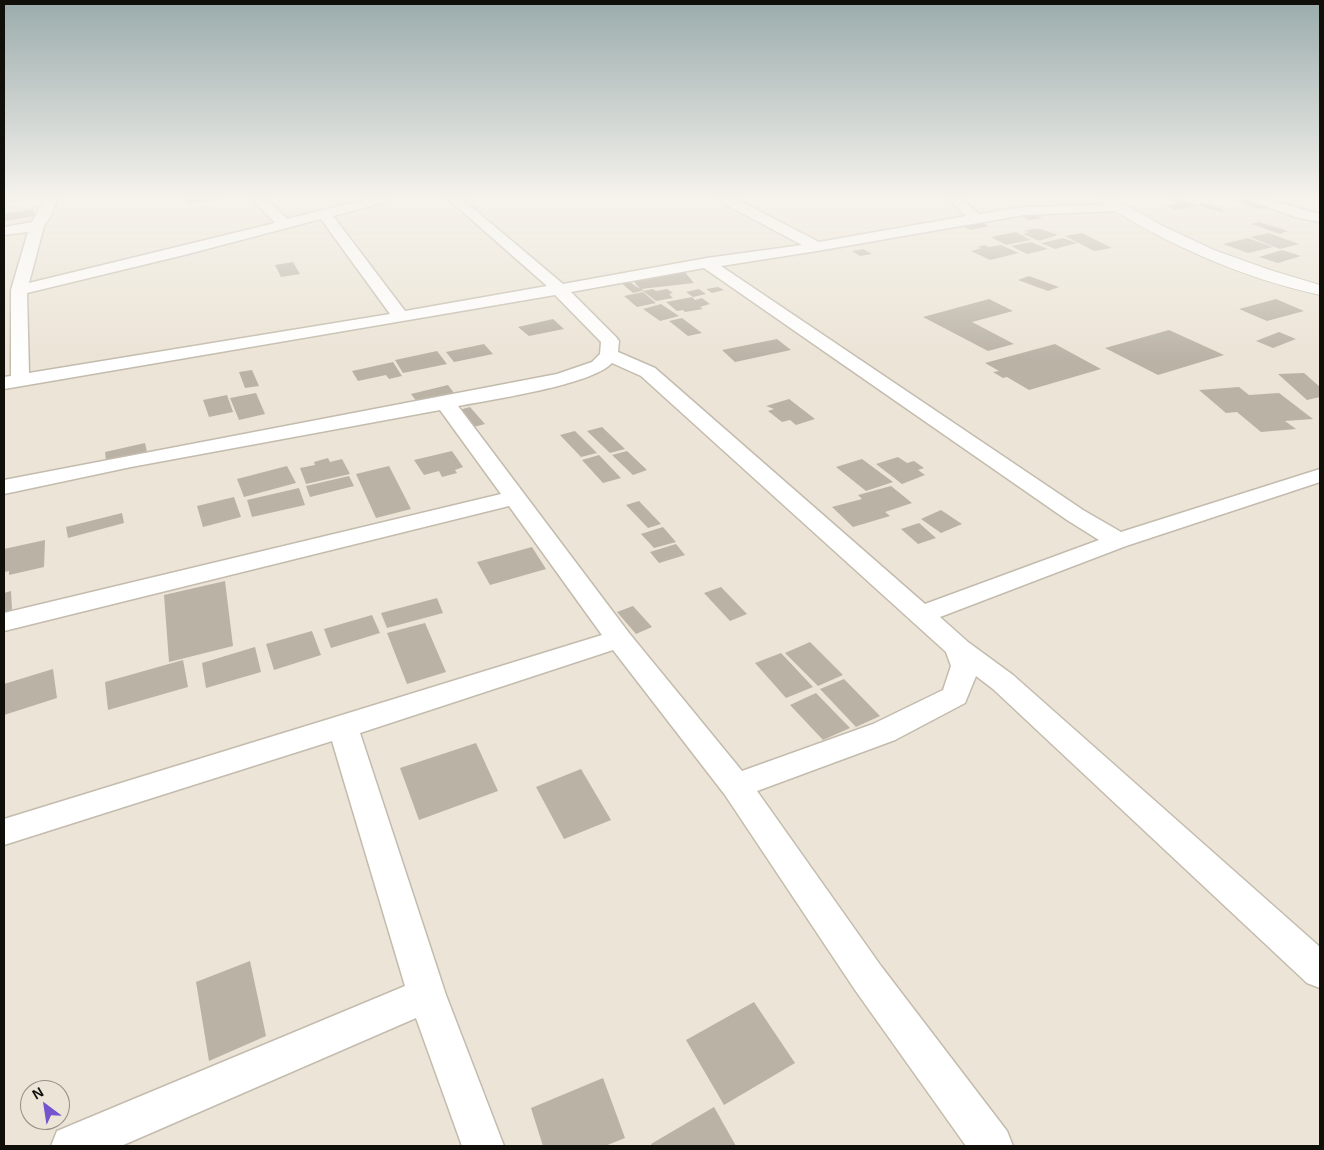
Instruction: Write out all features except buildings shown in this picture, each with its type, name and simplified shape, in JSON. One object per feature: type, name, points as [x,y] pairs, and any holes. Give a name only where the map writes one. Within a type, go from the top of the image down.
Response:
[{"type":"street","points":[[20,380],[20,290],[30,252]]},
{"type":"street","points":[[20,290],[180,252]]},
{"type":"street","points":[[352,252],[401,317]]},
{"type":"street","points":[[4,487],[130,461],[445,403],[562,379],[599,366],[609,354],[610,341],[558,288],[516,252]]},
{"type":"street","points":[[4,383],[401,317],[558,288],[785,252]]},
{"type":"street","points":[[1205,252],[1285,281],[1320,290]]},
{"type":"street","points":[[707,263],[1075,515],[1118,541]]},
{"type":"street","points":[[609,354],[648,372],[958,648],[1003,682],[1320,971]]},
{"type":"street","points":[[445,403],[618,639],[736,786],[868,978],[992,1146]]},
{"type":"street","points":[[921,615],[1118,541],[1320,475]]},
{"type":"street","points":[[4,622],[513,498]]},
{"type":"street","points":[[4,832],[343,728],[618,639]]},
{"type":"street","points":[[736,786],[884,732],[955,696],[965,666],[958,648]]},
{"type":"street","points":[[343,728],[427,995],[482,1146]]},
{"type":"street","points":[[72,1146],[427,995]]}]
